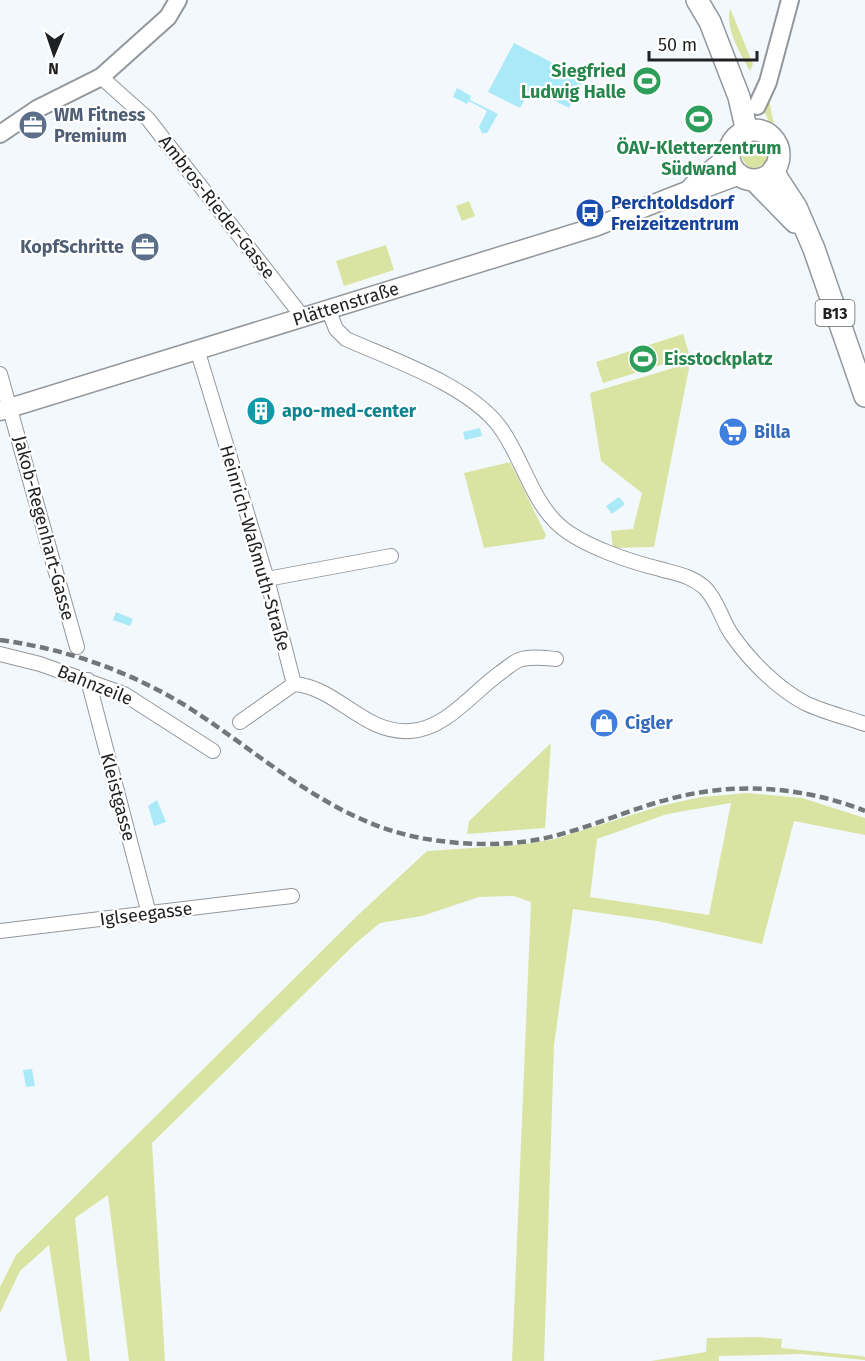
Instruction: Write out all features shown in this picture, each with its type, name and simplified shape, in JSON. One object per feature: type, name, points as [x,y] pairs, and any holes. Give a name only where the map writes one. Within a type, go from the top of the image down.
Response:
[{"type":"main road","name":"B13","points":[[697,0],[740,62],[757,106],[755,132]]},
{"type":"main road","name":"B13","points":[[710,21],[755,132],[774,140],[778,149],[778,160],[774,169],[777,178],[796,207],[814,249],[865,396]]},
{"type":"main road","points":[[730,154],[734,140],[755,132]]},
{"type":"main road","name":"B13","points":[[730,154],[733,167],[747,177],[804,230]]},
{"type":"main road","name":"Plättenstraße","points":[[689,190],[730,154]]},
{"type":"main road","points":[[747,177],[765,177],[774,169]]},
{"type":"main road","name":"Plättenstraße","points":[[5,409],[595,227],[689,190],[747,177]]},
{"type":"street","points":[[0,134],[37,109],[101,77],[168,17],[178,0]]},
{"type":"street","points":[[757,106],[768,82],[790,0]]},
{"type":"street","name":"Ambros-Rieder-Gasse","points":[[101,77],[148,119],[302,316]]},
{"type":"street","points":[[328,309],[336,329],[346,339],[446,385],[487,412],[500,427],[541,502],[560,526],[594,546],[658,569],[689,577],[706,589],[731,634],[752,661],[784,688],[807,704],[865,724]]},
{"type":"street","name":"Heinrich-Waßmuth-Straße","points":[[197,349],[267,579],[294,684]]},
{"type":"street","name":"Jakob-Regenhart-Gasse","points":[[0,374],[5,409],[77,647]]},
{"type":"street","points":[[267,579],[391,556]]},
{"type":"street","name":"Bahnzeile","points":[[0,654],[88,680],[124,694],[213,751]]},
{"type":"street","points":[[240,722],[294,684],[311,686],[371,724],[390,731],[411,731],[439,724],[476,691],[518,660],[556,658]]},
{"type":"street","name":"Kleistgasse","points":[[88,680],[149,914]]},
{"type":"street","name":"Iglseegasse","points":[[0,932],[292,897]]},
{"type":"green space","points":[[730,8],[753,64],[750,71],[731,32]]},
{"type":"green space","points":[[768,94],[774,125],[780,133],[778,135],[763,109]]},
{"type":"green space","points":[[754,142],[762,144],[768,154],[766,163],[755,169],[747,167],[741,156],[743,148]]},
{"type":"green space","points":[[469,201],[475,216],[462,221],[456,206]]},
{"type":"green space","points":[[386,245],[394,270],[344,286],[336,261]]},
{"type":"green space","name":"Eisstockplatz","points":[[683,334],[690,356],[603,383],[596,362]]},
{"type":"green space","points":[[690,363],[654,547],[613,548],[611,531],[633,529],[642,493],[601,461],[590,393]]},
{"type":"green space","points":[[510,462],[546,535],[544,539],[484,548],[464,473]]},
{"type":"green space","points":[[551,743],[545,828],[467,834],[469,821]]},
{"type":"green space","points":[[747,793],[802,798],[865,818],[865,835],[794,821],[762,944],[657,921],[573,909],[554,1045],[544,1361],[512,1361],[531,902],[514,896],[479,897],[422,916],[380,923],[355,944],[152,1143],[165,1361],[129,1361],[108,1195],[75,1218],[90,1361],[67,1361],[49,1245],[20,1271],[0,1313],[0,1287],[16,1255],[357,916],[427,851],[518,845],[555,839],[660,806],[701,797]],"holes":[[[731,803],[709,915],[590,897],[597,839],[667,814]]]},
{"type":"green space","points":[[707,1338],[782,1339],[781,1348],[861,1356],[865,1357],[865,1360],[801,1354],[719,1356],[719,1361],[651,1361],[706,1352]]},
{"type":"water","points":[[514,43],[584,79],[569,108],[531,88],[520,108],[488,92]]},
{"type":"water","points":[[457,88],[471,96],[470,100],[498,114],[487,133],[482,133],[479,127],[487,111],[469,101],[467,104],[453,97]]},
{"type":"water","points":[[480,428],[482,436],[465,440],[463,432]]},
{"type":"water","points":[[619,497],[625,504],[612,514],[606,506]]},
{"type":"water","points":[[116,612],[133,619],[130,626],[113,620]]},
{"type":"water","points":[[157,800],[166,822],[154,826],[148,806]]},
{"type":"water","points":[[32,1069],[35,1086],[26,1087],[23,1070]]},
{"type":"railway","points":[[0,640],[72,655],[140,681],[183,704],[301,786],[332,804],[363,820],[397,832],[433,840],[496,844],[543,839],[666,800],[728,789],[798,792],[865,811]]},
{"type":"place","name":"Siegfried Ludwig Halle","points":[[647,81]]},
{"type":"place","name":"ÖAV-Kletterzentrum Südwand","points":[[699,119]]},
{"type":"place","name":"WM Fitness Premium","points":[[33,125]]},
{"type":"place","name":"Perchtoldsdorf Freizeitzentrum","points":[[590,213]]},
{"type":"place","name":"KopfSchritte","points":[[145,247]]},
{"type":"place","name":"Eisstockplatz","points":[[643,359]]},
{"type":"place","name":"apo-med-center","points":[[261,411]]},
{"type":"place","name":"Billa","points":[[733,432]]},
{"type":"place","name":"Cigler","points":[[604,723]]}]
